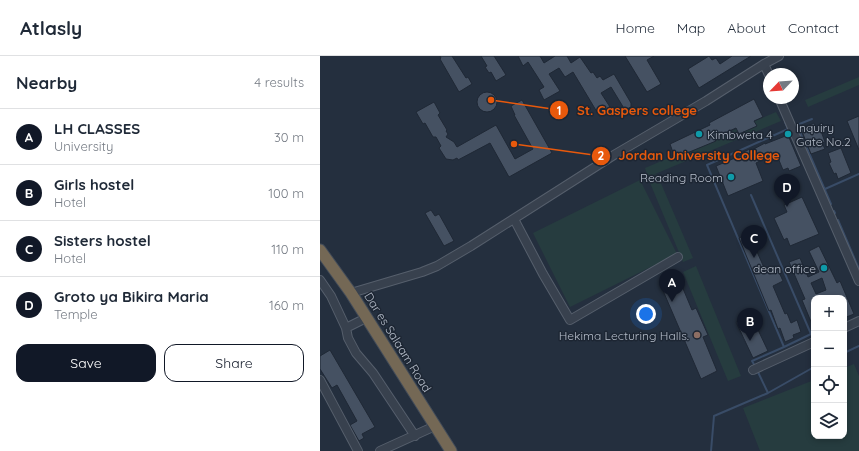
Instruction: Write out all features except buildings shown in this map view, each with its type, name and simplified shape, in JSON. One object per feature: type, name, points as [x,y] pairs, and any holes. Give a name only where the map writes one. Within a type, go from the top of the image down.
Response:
[{"type":"highway","name":"Dar es Salaam Road","points":[[320,250],[352,293],[366,318],[450,451]]},
{"type":"street","points":[[352,293],[422,272],[471,246],[614,155],[779,56]]},
{"type":"street","points":[[764,64],[766,68]]},
{"type":"street","points":[[782,104],[859,281]]},
{"type":"street","points":[[514,219],[543,274],[570,320],[678,257]]},
{"type":"street","points":[[320,280],[331,296],[346,328],[348,338],[356,353],[373,373],[415,436]]},
{"type":"street","points":[[346,328],[366,318]]},
{"type":"street","points":[[847,327],[859,321]]},
{"type":"street","points":[[753,370],[811,343]]},
{"type":"street","points":[[320,380],[358,451]]},
{"type":"street","points":[[380,451],[435,426]]},
{"type":"green space","points":[[859,77],[859,85],[808,107],[805,100]]},
{"type":"green space","points":[[776,112],[781,121],[648,177],[645,168]]},
{"type":"green space","points":[[657,174],[693,258],[683,262],[648,178]]},
{"type":"green space","points":[[640,180],[677,254],[570,307],[533,233]]},
{"type":"green space","points":[[696,266],[741,376],[728,381],[683,272]]},
{"type":"green space","points":[[854,364],[859,376],[859,451],[760,451],[743,408],[811,381],[811,439],[847,439],[847,367]]},
{"type":"waterway","points":[[812,119],[797,125],[831,204]]},
{"type":"waterway","points":[[755,366],[752,361],[784,347],[707,165],[788,129],[786,122]]},
{"type":"waterway","points":[[825,189],[859,174]]},
{"type":"waterway","points":[[751,195],[811,334],[784,347]]},
{"type":"waterway","points":[[838,220],[859,269]]},
{"type":"waterway","points":[[847,352],[859,346]]},
{"type":"waterway","points":[[711,451],[714,416],[768,393],[811,369]]},
{"type":"waterway","points":[[757,370],[768,393]]},
{"type":"place","name":"St. Gaspers college","points":[[491,100]]},
{"type":"place","name":"Kimbweta 4","points":[[699,134]]},
{"type":"place","name":"Inquiry Gate No.2","points":[[788,134]]},
{"type":"place","name":"Jordan University College","points":[[514,144]]},
{"type":"place","name":"Reading Room","points":[[731,177]]},
{"type":"place","name":"Groto ya Bikira Maria","points":[[787,207]]},
{"type":"place","name":"Sisters hostel","points":[[754,258]]},
{"type":"place","name":"dean office","points":[[824,268]]},
{"type":"place","name":"LH CLASSES","points":[[672,302]]},
{"type":"place","name":"Hekima Lecturing Halls.","points":[[697,335]]},
{"type":"place","name":"Girls hostel","points":[[750,341]]}]
